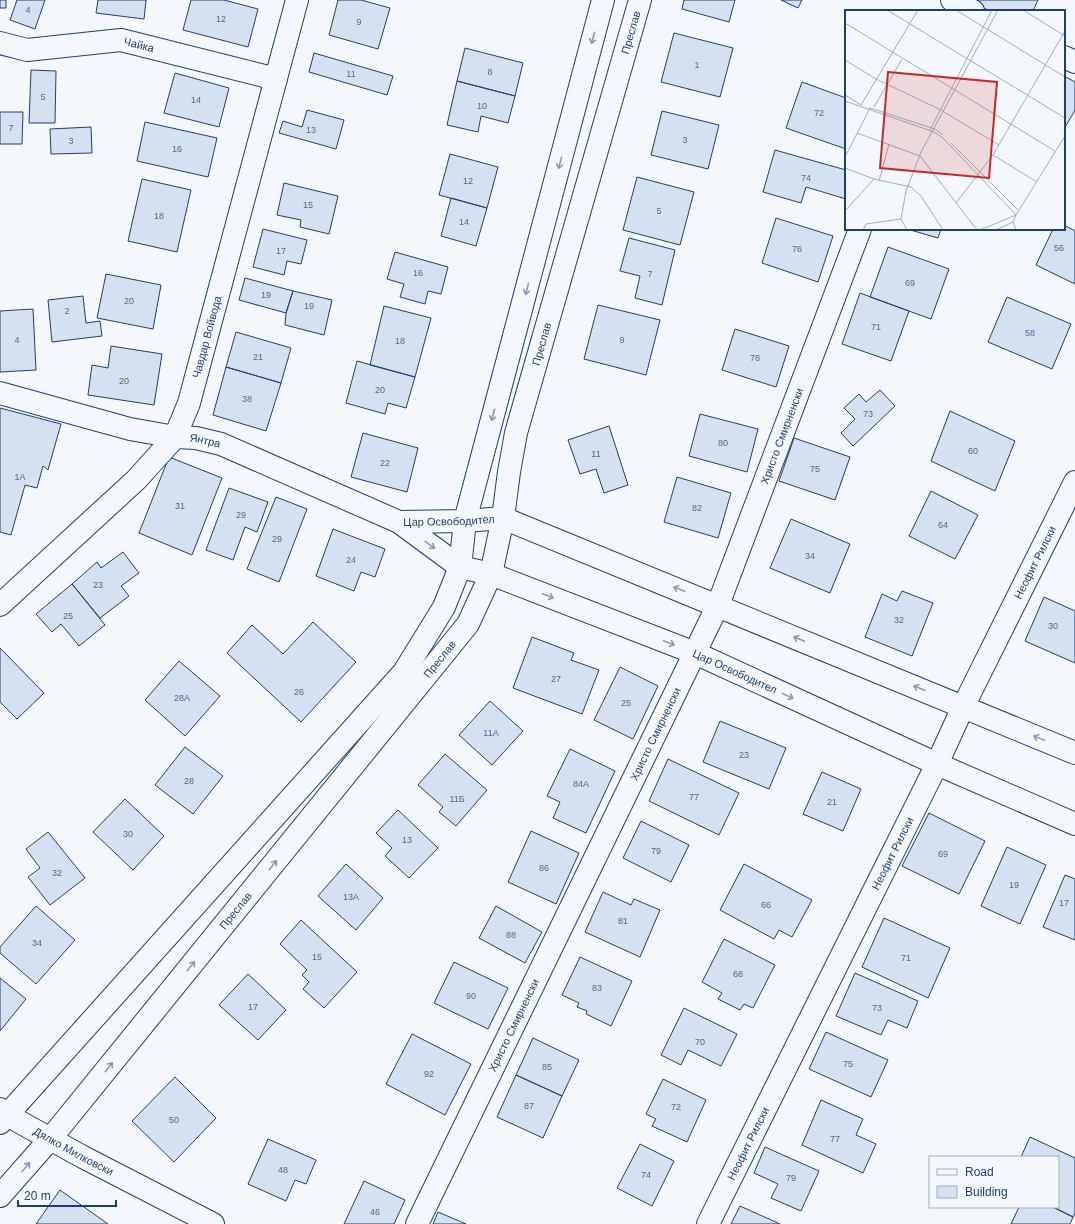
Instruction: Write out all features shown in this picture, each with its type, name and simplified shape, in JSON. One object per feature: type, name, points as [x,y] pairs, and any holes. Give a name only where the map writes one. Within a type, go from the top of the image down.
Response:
[{"type":"street","name":"Чавдар Войвода","points":[[0,605],[136,480],[175,437],[189,403],[297,0]]},
{"type":"street","name":"Преслав","points":[[2,1116],[404,672],[444,607],[460,567],[465,521],[603,0]]},
{"type":"street","name":"Преслав","points":[[0,1196],[51,1138],[468,624],[491,574],[503,518],[516,434],[640,0]]},
{"type":"street","points":[[942,10],[946,0]]},
{"type":"street","points":[[952,0],[971,10]]},
{"type":"street","name":"Чайка","points":[[0,43],[27,50],[121,40],[276,79]]},
{"type":"street","points":[[1065,57],[1075,62]]},
{"type":"street","name":"Христо Смирненски","points":[[417,1224],[718,605],[860,230]]},
{"type":"street","name":"Янтра","points":[[0,393],[130,429],[175,437],[196,438],[221,444],[399,522]]},
{"type":"street","name":"Неофит Рилски","points":[[708,1224],[937,764],[963,707],[1075,482]]},
{"type":"street","name":"Цар Освободител","points":[[399,522],[465,521],[503,518],[718,605],[1075,753]]},
{"type":"street","name":"Цар Освободител","points":[[399,522],[460,567],[491,574],[695,653],[937,764],[1075,824]]},
{"type":"street","name":"Дялко Милковски","points":[[2,1116],[51,1138],[83,1157],[212,1224]]},
{"type":"building","points":[[0,0],[6,0],[6,8],[0,8]]},
{"type":"building","points":[[17,0],[45,0],[35,29],[10,20]]},
{"type":"building","points":[[98,0],[146,0],[144,19],[96,13]]},
{"type":"building","points":[[191,0],[224,0],[258,9],[248,47],[183,30]]},
{"type":"building","points":[[338,0],[361,0],[390,8],[378,49],[329,35]]},
{"type":"building","points":[[684,0],[735,0],[729,22],[682,9]]},
{"type":"building","points":[[781,0],[802,0],[798,8]]},
{"type":"building","points":[[1038,0],[1033,10],[988,10],[970,1]]},
{"type":"building","points":[[674,33],[733,48],[720,97],[661,82]]},
{"type":"building","points":[[465,48],[523,63],[515,96],[457,81]]},
{"type":"building","points":[[314,53],[393,76],[387,95],[309,72]]},
{"type":"building","points":[[31,70],[56,71],[55,123],[29,123]]},
{"type":"building","points":[[175,73],[229,88],[219,127],[164,113]]},
{"type":"building","points":[[1065,77],[1075,82],[1075,110],[1065,127]]},
{"type":"building","points":[[457,81],[515,96],[508,123],[481,116],[478,132],[447,125]]},
{"type":"building","points":[[802,82],[845,98],[845,149],[786,128]]},
{"type":"building","points":[[307,110],[344,120],[336,149],[279,133],[283,121],[302,127]]},
{"type":"building","points":[[662,111],[719,125],[708,169],[651,155]]},
{"type":"building","points":[[0,112],[23,112],[22,144],[0,144]]},
{"type":"building","points":[[145,122],[217,138],[208,177],[137,161]]},
{"type":"building","points":[[91,127],[92,153],[51,154],[50,129]]},
{"type":"building","points":[[775,150],[845,170],[845,199],[806,187],[801,203],[763,192]]},
{"type":"building","points":[[450,154],[498,167],[487,208],[439,195]]},
{"type":"building","points":[[637,177],[694,192],[680,245],[623,230]]},
{"type":"building","points":[[142,179],[191,190],[177,252],[128,241]]},
{"type":"building","points":[[284,183],[338,196],[329,234],[300,227],[301,220],[277,215]]},
{"type":"building","points":[[451,198],[487,208],[476,246],[441,236]]},
{"type":"building","points":[[776,218],[833,236],[818,282],[762,263]]},
{"type":"building","points":[[1065,226],[1075,231],[1075,284],[1036,265],[1053,230],[1065,230]]},
{"type":"building","points":[[263,229],[307,240],[301,264],[287,261],[284,275],[253,267]]},
{"type":"building","points":[[910,230],[941,230],[938,238]]},
{"type":"building","points":[[629,238],[675,250],[662,305],[635,298],[640,276],[620,271]]},
{"type":"building","points":[[888,247],[949,269],[931,319],[870,297]]},
{"type":"building","points":[[395,252],[448,267],[441,294],[428,291],[425,304],[400,297],[404,284],[387,279]]},
{"type":"building","points":[[106,274],[161,285],[153,329],[97,318]]},
{"type":"building","points":[[245,278],[293,291],[286,313],[239,300]]},
{"type":"building","points":[[293,291],[332,300],[324,335],[285,325],[286,313]]},
{"type":"building","points":[[860,293],[909,311],[891,361],[842,344]]},
{"type":"building","points":[[83,296],[86,323],[100,321],[102,336],[52,342],[48,300]]},
{"type":"building","points":[[1007,297],[1071,324],[1052,369],[988,342]]},
{"type":"building","points":[[598,305],[660,320],[646,375],[584,359]]},
{"type":"building","points":[[384,306],[431,318],[415,377],[370,365]]},
{"type":"building","points":[[33,309],[36,370],[0,372],[0,311]]},
{"type":"building","points":[[735,329],[789,346],[776,387],[722,370]]},
{"type":"building","points":[[236,332],[291,348],[281,383],[226,367]]},
{"type":"building","points":[[111,346],[162,354],[154,405],[88,395],[92,365],[108,368]]},
{"type":"building","points":[[357,361],[415,377],[406,408],[388,403],[385,414],[346,403]]},
{"type":"building","points":[[226,367],[281,383],[266,431],[213,415]]},
{"type":"building","points":[[880,390],[895,406],[853,446],[841,433],[855,419],[844,408],[859,394],[866,402]]},
{"type":"building","points":[[0,408],[61,424],[48,470],[43,466],[37,488],[25,485],[11,535],[0,532]]},
{"type":"building","points":[[950,411],[1015,441],[995,491],[931,461]]},
{"type":"building","points":[[700,414],[758,429],[747,472],[689,456]]},
{"type":"building","points":[[609,426],[628,485],[604,493],[596,469],[580,474],[568,440]]},
{"type":"building","points":[[363,433],[418,448],[407,492],[351,477]]},
{"type":"building","points":[[794,438],[850,457],[835,500],[779,481]]},
{"type":"building","points":[[169,457],[222,478],[192,555],[139,533]]},
{"type":"building","points":[[677,477],[731,493],[718,538],[664,522]]},
{"type":"building","points":[[229,488],[268,502],[257,532],[245,527],[233,560],[206,550]]},
{"type":"building","points":[[931,491],[978,515],[955,559],[909,536]]},
{"type":"building","points":[[276,497],[307,509],[279,582],[247,569]]},
{"type":"building","points":[[791,519],[850,544],[830,593],[770,568]]},
{"type":"building","points":[[333,529],[385,549],[375,577],[361,572],[354,591],[316,576]]},
{"type":"building","points":[[123,552],[139,573],[121,586],[129,596],[100,618],[72,584],[97,562],[101,568]]},
{"type":"building","points":[[72,584],[105,625],[79,646],[61,624],[52,632],[36,614]]},
{"type":"building","points":[[902,591],[933,603],[912,656],[865,637],[882,594],[897,601]]},
{"type":"building","points":[[1044,597],[1075,611],[1075,663],[1025,641]]},
{"type":"building","points":[[313,622],[356,662],[301,722],[227,653],[252,625],[283,654]]},
{"type":"building","points":[[532,637],[574,653],[571,660],[599,670],[582,714],[513,688]]},
{"type":"building","points":[[0,648],[44,693],[17,719],[0,702]]},
{"type":"building","points":[[179,661],[220,696],[185,736],[145,700]]},
{"type":"building","points":[[620,667],[658,686],[633,739],[594,720]]},
{"type":"building","points":[[490,701],[523,731],[492,765],[459,735]]},
{"type":"building","points":[[720,721],[786,748],[769,789],[703,762]]},
{"type":"building","points":[[185,747],[223,776],[193,814],[155,785]]},
{"type":"building","points":[[570,749],[615,771],[586,833],[553,818],[560,802],[547,796]]},
{"type":"building","points":[[445,754],[487,790],[456,826],[439,812],[443,807],[418,785]]},
{"type":"building","points":[[668,759],[739,793],[719,835],[649,801]]},
{"type":"building","points":[[822,772],[861,789],[843,831],[803,814]]},
{"type":"building","points":[[125,799],[164,836],[133,870],[93,832]]},
{"type":"building","points":[[398,810],[438,848],[409,878],[385,856],[392,848],[376,833]]},
{"type":"building","points":[[929,813],[985,841],[959,894],[902,866]]},
{"type":"building","points":[[641,821],[689,845],[671,882],[623,858]]},
{"type":"building","points":[[531,831],[579,853],[556,904],[508,882]]},
{"type":"building","points":[[48,832],[85,878],[50,905],[28,877],[40,868],[26,849]]},
{"type":"building","points":[[1007,847],[1046,865],[1020,924],[981,906]]},
{"type":"building","points":[[346,864],[383,898],[356,930],[318,896]]},
{"type":"building","points":[[744,864],[812,900],[792,937],[779,930],[774,939],[720,910]]},
{"type":"building","points":[[1065,875],[1075,879],[1075,940],[1043,927]]},
{"type":"building","points":[[603,892],[631,905],[634,899],[660,910],[640,957],[585,932]]},
{"type":"building","points":[[36,906],[75,940],[36,984],[0,953],[0,947]]},
{"type":"building","points":[[496,906],[542,932],[525,963],[479,938]]},
{"type":"building","points":[[884,918],[950,948],[928,998],[862,967]]},
{"type":"building","points":[[301,920],[357,972],[324,1008],[303,989],[309,982],[302,975],[307,970],[280,944]]},
{"type":"building","points":[[724,939],[775,965],[753,1008],[744,1004],[740,1010],[718,999],[722,993],[702,982]]},
{"type":"building","points":[[580,957],[632,981],[611,1026],[586,1014],[587,1011],[577,1007],[579,1003],[562,995]]},
{"type":"building","points":[[454,962],[508,988],[488,1029],[434,1003]]},
{"type":"building","points":[[855,973],[918,1001],[907,1028],[888,1020],[881,1035],[836,1016]]},
{"type":"building","points":[[248,974],[286,1010],[258,1040],[219,1005]]},
{"type":"building","points":[[0,978],[26,999],[0,1031]]},
{"type":"building","points":[[684,1008],[737,1034],[721,1066],[688,1050],[681,1065],[661,1055]]},
{"type":"building","points":[[826,1032],[888,1060],[871,1097],[809,1069]]},
{"type":"building","points":[[412,1034],[471,1064],[445,1115],[386,1084]]},
{"type":"building","points":[[533,1038],[579,1060],[562,1096],[516,1075]]},
{"type":"building","points":[[516,1075],[562,1096],[543,1138],[497,1117]]},
{"type":"building","points":[[175,1077],[216,1118],[174,1162],[132,1121]]},
{"type":"building","points":[[663,1079],[706,1100],[687,1142],[652,1126],[656,1119],[646,1114]]},
{"type":"building","points":[[821,1100],[863,1119],[856,1135],[876,1144],[863,1173],[802,1145]]},
{"type":"building","points":[[1030,1137],[1075,1158],[1075,1213],[1073,1217],[1055,1208],[1059,1208],[1059,1156],[1021,1156]]},
{"type":"building","points":[[268,1139],[316,1160],[306,1184],[295,1180],[286,1201],[248,1184]]},
{"type":"building","points":[[640,1144],[674,1161],[652,1206],[617,1188]]},
{"type":"building","points":[[765,1147],[819,1171],[801,1211],[771,1198],[778,1184],[754,1173]]},
{"type":"building","points":[[364,1181],[405,1200],[394,1224],[344,1224]]},
{"type":"building","points":[[60,1190],[108,1224],[36,1224]]},
{"type":"building","points":[[740,1206],[780,1224],[731,1224]]},
{"type":"building","points":[[1019,1208],[1055,1208],[1073,1217],[1070,1224],[1011,1224]]},
{"type":"building","points":[[438,1212],[466,1224],[433,1224]]}]
